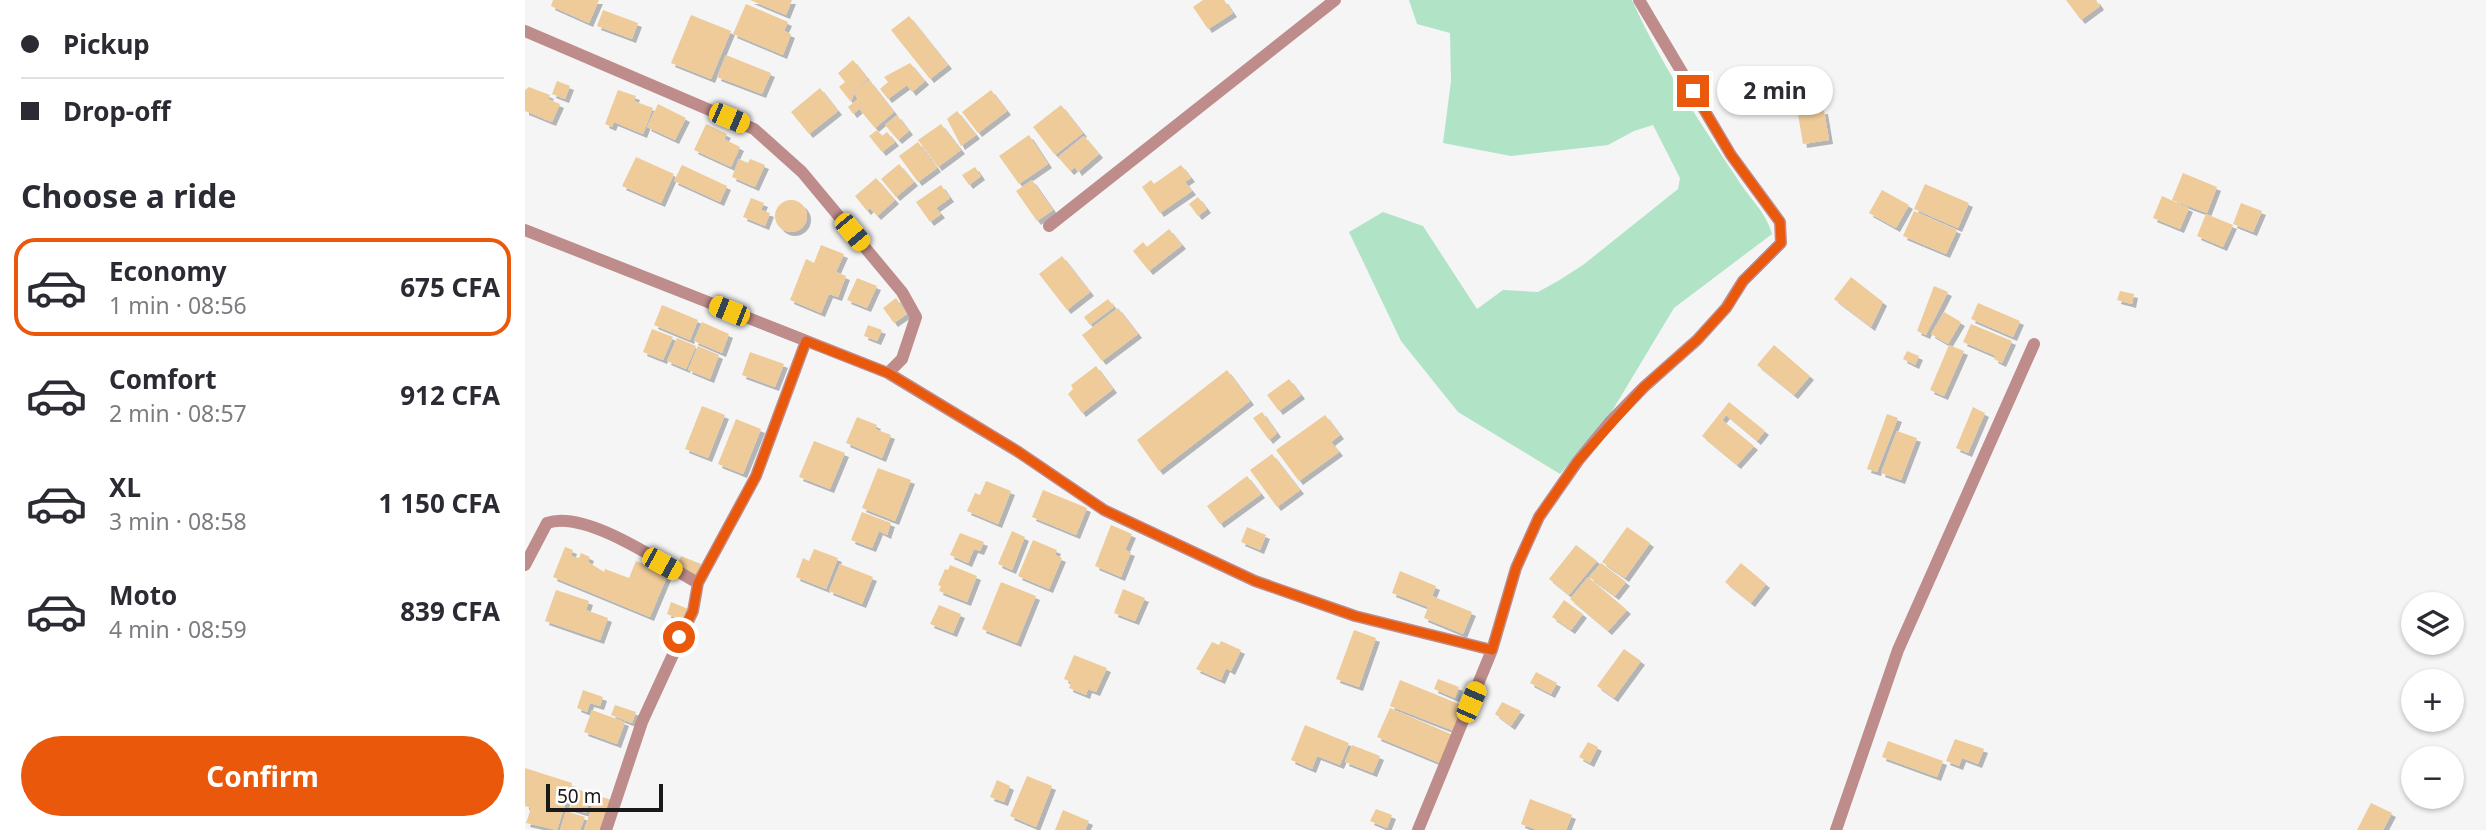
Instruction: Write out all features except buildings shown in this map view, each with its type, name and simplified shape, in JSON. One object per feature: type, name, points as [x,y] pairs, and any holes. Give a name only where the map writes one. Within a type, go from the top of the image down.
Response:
[{"type":"street","points":[[1049,226],[1335,0]]},
{"type":"street","points":[[1417,830],[1492,650],[1516,568],[1539,517],[1578,461],[1644,387],[1697,340],[1727,307],[1743,281],[1781,243],[1780,222],[1731,155],[1639,0]]},
{"type":"street","points":[[525,31],[754,129],[802,172],[902,292],[916,317],[902,359],[888,373]]},
{"type":"street","points":[[525,230],[888,373],[1017,451],[1104,510],[1255,581],[1355,616],[1492,650]]},
{"type":"street","points":[[606,830],[642,722],[693,611],[698,583],[756,476],[806,341]]},
{"type":"street","points":[[1836,830],[1898,650],[2034,344]]},
{"type":"street","points":[[525,565],[547,523],[557,520],[585,523],[698,583]]},
{"type":"green space","points":[[1409,0],[1632,0],[1681,92],[1762,212],[1772,234],[1674,308],[1606,421],[1560,474],[1458,412],[1401,341],[1349,232],[1383,212],[1423,226],[1477,309],[1503,290],[1538,292],[1583,265],[1678,189],[1680,178],[1653,125],[1634,131],[1608,145],[1511,156],[1443,143],[1451,81],[1450,33],[1417,24]]},
{"type":"route","points":[[679,637],[693,611],[698,583],[756,476],[806,341],[888,373],[1017,451],[1081,498],[1255,581],[1355,616],[1492,650],[1516,568],[1539,517],[1578,461],[1644,387],[1697,340],[1727,307],[1743,281],[1781,243],[1780,222],[1771,214],[1731,155],[1693,91]]}]
